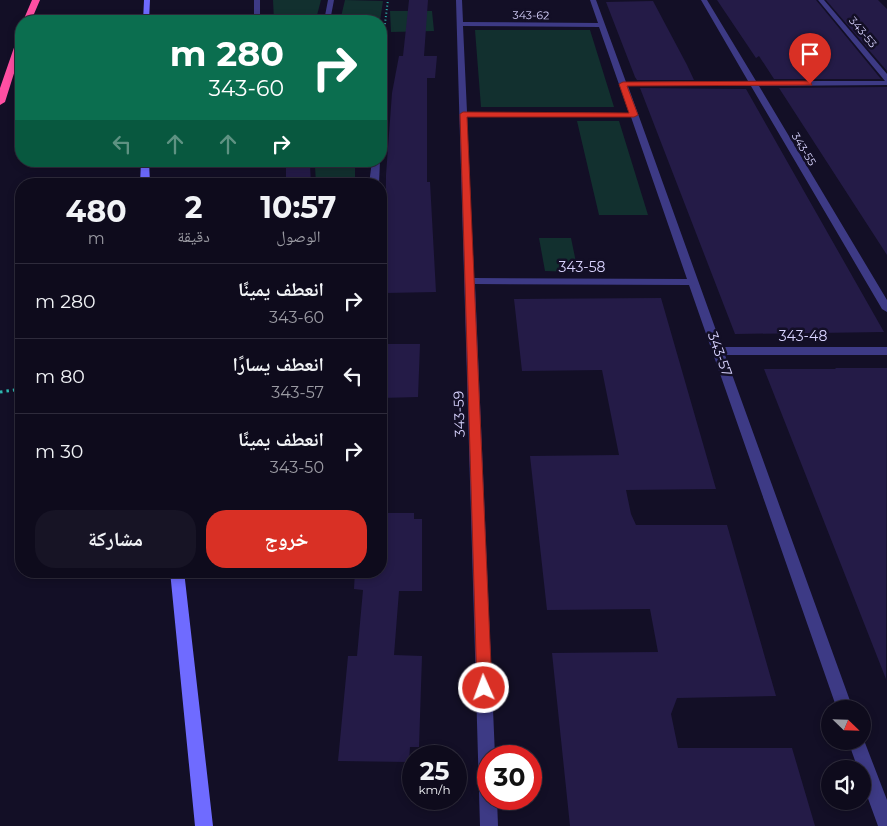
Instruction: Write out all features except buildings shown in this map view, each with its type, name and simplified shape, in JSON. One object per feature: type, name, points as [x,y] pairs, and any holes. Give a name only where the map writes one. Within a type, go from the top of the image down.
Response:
[{"type":"highway","points":[[30,15],[36,0]]},
{"type":"highway","points":[[0,102],[15,56]]},
{"type":"street","points":[[146,15],[147,0]]},
{"type":"street","points":[[257,0],[257,15]]},
{"type":"street","points":[[328,15],[331,0]]},
{"type":"street","name":"343-59","points":[[459,0],[489,826]]},
{"type":"street","name":"343-57","points":[[593,0],[843,700]]},
{"type":"street","name":"343-55","points":[[704,0],[752,84],[887,309]]},
{"type":"street","name":"343-53","points":[[821,0],[887,79]]},
{"type":"street","name":"343-62","points":[[460,24],[602,26]]},
{"type":"street","points":[[623,84],[887,83]]},
{"type":"street","points":[[463,114],[634,115]]},
{"type":"street","name":"343-58","points":[[470,281],[693,282]]},
{"type":"street","name":"343-48","points":[[719,351],[887,351]]},
{"type":"street","points":[[178,578],[204,826]]},
{"type":"street","points":[[860,750],[887,826]]},
{"type":"path","points":[[386,15],[388,0]]},
{"type":"path","points":[[0,392],[15,389]]},
{"type":"green space","points":[[273,0],[321,0],[317,15],[274,15]]},
{"type":"green space","points":[[345,0],[383,1],[381,15],[341,15]]},
{"type":"green space","points":[[390,11],[432,11],[434,31],[391,32]]},
{"type":"green space","points":[[475,30],[590,30],[614,107],[481,107]]},
{"type":"green space","points":[[577,121],[619,121],[648,215],[599,215]]},
{"type":"green space","points":[[315,167],[355,167],[355,178],[316,178]]},
{"type":"green space","points":[[539,238],[571,238],[578,272],[545,271]]},
{"type":"route","points":[[484,688],[463,114],[634,115],[623,84],[810,84]]}]
